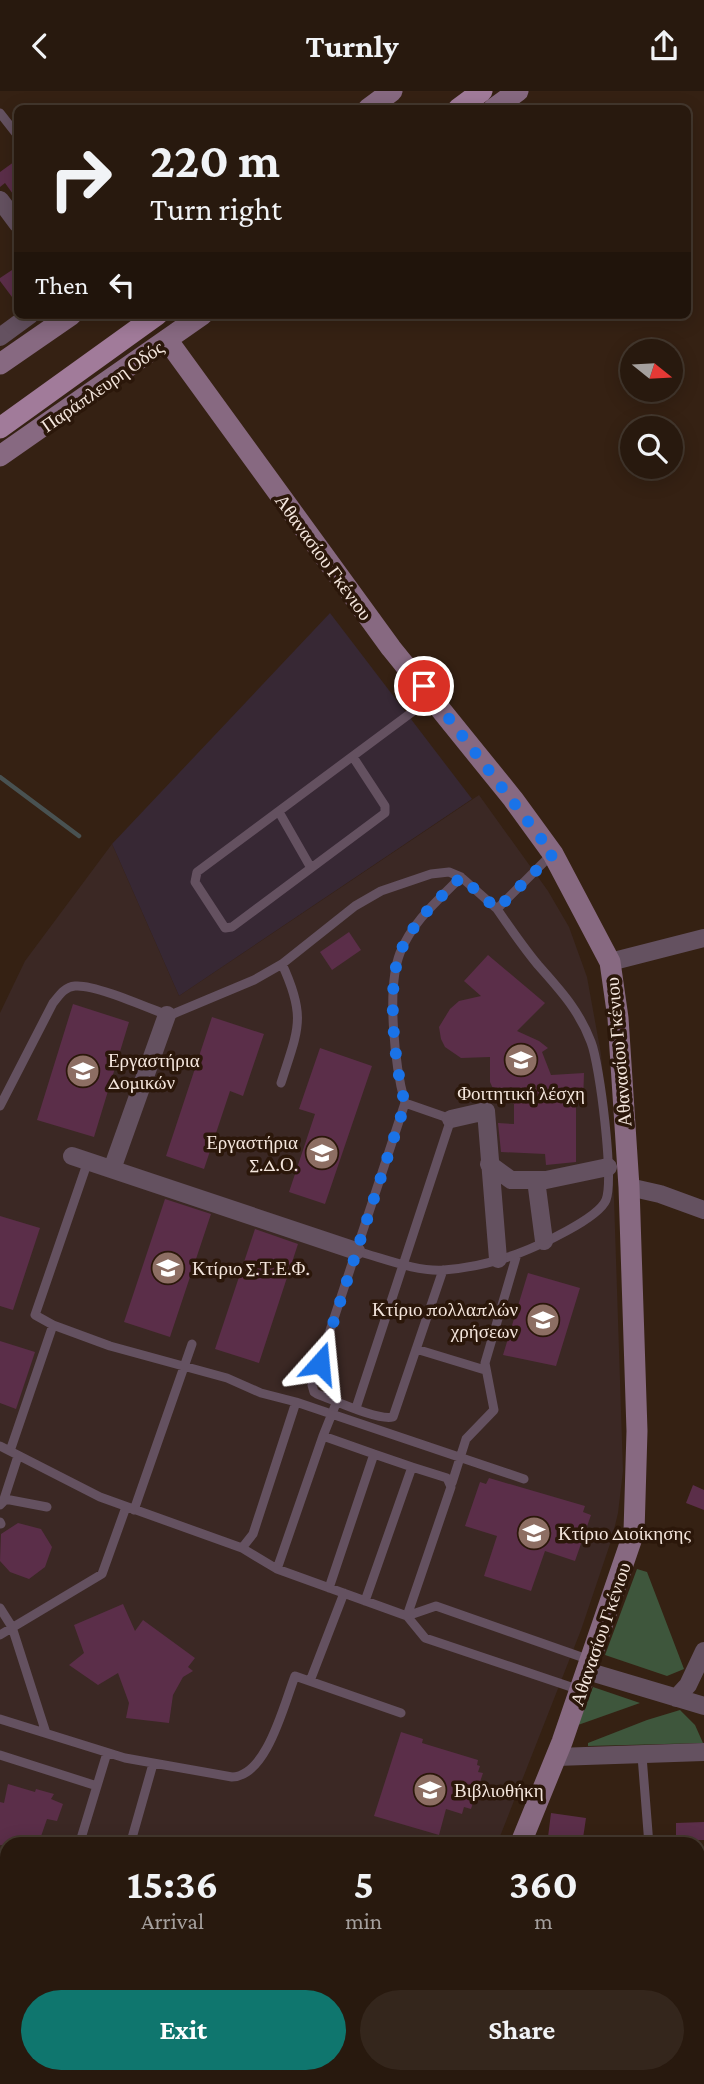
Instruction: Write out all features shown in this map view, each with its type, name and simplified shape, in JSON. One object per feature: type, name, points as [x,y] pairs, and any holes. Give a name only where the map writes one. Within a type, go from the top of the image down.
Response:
[{"type":"main road","points":[[463,105],[482,91]]},
{"type":"main road","points":[[0,428],[151,319]]},
{"type":"street","points":[[373,105],[392,91]]},
{"type":"street","points":[[498,105],[517,91]]},
{"type":"street","points":[[0,200],[14,219]]},
{"type":"street","points":[[0,337],[25,319]]},
{"type":"street","points":[[0,364],[65,319]]},
{"type":"street","name":"Παράπλευρη Οδός","points":[[0,456],[197,319]]},
{"type":"street","name":"Αθανασίου Γκένιου","points":[[167,341],[327,561],[553,854],[610,962],[618,1018],[629,1187],[636,1516],[632,1543],[586,1674],[523,1837]]},
{"type":"street","points":[[610,962],[704,937]]},
{"type":"street","points":[[112,1170],[167,1015]]},
{"type":"street","points":[[451,1119],[486,1111],[498,1259]]},
{"type":"street","points":[[80,1159],[356,1251]]},
{"type":"street","points":[[489,1164],[511,1180],[536,1180],[608,1167]]},
{"type":"street","points":[[536,1180],[544,1241]]},
{"type":"street","points":[[629,1187],[660,1194],[704,1210]]},
{"type":"street","points":[[676,1698],[688,1685],[704,1651]]},
{"type":"street","points":[[586,1674],[704,1706]]},
{"type":"street","points":[[556,1757],[704,1752]]},
{"type":"lane","points":[[0,113],[14,132]]},
{"type":"lane","points":[[414,675],[423,669],[435,668],[444,674]]},
{"type":"lane","points":[[353,757],[385,806],[385,813],[229,929],[222,925],[195,882],[197,873],[433,697]]},
{"type":"lane","points":[[279,812],[311,868]]},
{"type":"lane","points":[[497,909],[553,854]]},
{"type":"lane","points":[[0,1105],[52,1003],[65,989],[75,986],[89,988],[167,1015],[243,985],[282,964],[355,906],[381,891],[431,874],[449,872],[461,877],[497,909],[574,1006],[597,1061],[608,1167],[609,1187],[606,1201],[598,1212],[517,1254],[443,1270],[356,1251]]},
{"type":"lane","points":[[443,1270],[393,1417],[386,1418],[317,1394],[312,1385],[405,1104],[397,1074],[393,1020],[399,954],[423,913],[461,877]]},
{"type":"lane","points":[[281,1083],[299,1020],[298,1002],[282,964]]},
{"type":"lane","points":[[356,1408],[451,1119],[405,1104]]},
{"type":"lane","points":[[80,1159],[35,1315],[53,1325],[110,1346],[227,1378],[261,1393],[296,1402],[524,1479]]},
{"type":"lane","points":[[407,1616],[452,1483],[458,1457],[466,1439],[494,1410],[485,1363],[517,1254]]},
{"type":"lane","points":[[47,1507],[2,1502],[53,1325]]},
{"type":"lane","points":[[0,1635],[102,1574],[192,1344]]},
{"type":"lane","points":[[416,1349],[485,1370]]},
{"type":"lane","points":[[277,1569],[337,1401]]},
{"type":"lane","points":[[242,1548],[253,1534],[296,1402]]},
{"type":"lane","points":[[323,1436],[447,1478],[452,1483]]},
{"type":"lane","points":[[0,1446],[100,1497],[242,1548],[277,1569],[407,1616],[425,1638],[586,1674]]},
{"type":"lane","points":[[329,1588],[374,1454]]},
{"type":"lane","points":[[365,1601],[412,1467]]},
{"type":"lane","points":[[310,1681],[344,1593]]},
{"type":"lane","points":[[407,1616],[436,1607],[586,1674]]},
{"type":"lane","points":[[0,1608],[12,1627],[46,1733]]},
{"type":"lane","points":[[0,1719],[153,1765],[240,1777],[256,1766],[266,1751],[295,1676],[401,1713]]},
{"type":"lane","points":[[81,1837],[107,1753]]},
{"type":"lane","points":[[0,1755],[97,1786]]},
{"type":"lane","points":[[642,1755],[648,1837]]},
{"type":"lane","points":[[132,1837],[153,1765]]},
{"type":"shaded area","points":[[330,613],[472,799],[179,996],[112,844]]},
{"type":"shaded area","points":[[479,795],[548,891],[569,927],[587,977],[601,1054],[614,1199],[623,1471],[612,1538],[581,1630],[500,1837],[0,1837],[0,1013],[25,961],[112,844],[179,996]]},
{"type":"green space","points":[[637,1569],[647,1572],[684,1669],[667,1676],[605,1655]]},
{"type":"green space","points":[[593,1687],[640,1703],[578,1725]]},
{"type":"green space","points":[[680,1710],[695,1725],[703,1743],[588,1746],[588,1743]]},
{"type":"building","points":[[14,162],[14,195],[5,183],[0,187],[0,172]]},
{"type":"building","points":[[14,269],[14,300],[0,281],[0,278]]},
{"type":"building","points":[[349,932],[361,950],[332,970],[320,952]]},
{"type":"building","name":"Φοιτητική λέσχη","points":[[488,955],[545,1003],[517,1031],[548,1048],[542,1052],[551,1075],[584,1073],[583,1104],[576,1104],[576,1162],[546,1165],[545,1154],[501,1152],[498,1123],[514,1124],[514,1104],[495,1093],[490,1082],[490,1057],[461,1058],[445,1047],[441,1039],[439,1027],[450,1009],[459,1001],[481,996],[464,981]]},
{"type":"building","name":"Εργαστήρια Δομικών","points":[[73,1004],[129,1022],[94,1137],[37,1120]]},
{"type":"building","points":[[212,1017],[264,1034],[243,1096],[230,1091],[204,1169],[166,1156]]},
{"type":"building","name":"Εργαστήρια Σ.Δ.Ο.","points":[[320,1048],[372,1066],[325,1204],[289,1192],[315,1114],[299,1109]]},
{"type":"building","name":"Κτίριο Σ.Τ.Ε.Φ.","points":[[165,1199],[211,1214],[170,1337],[124,1322]]},
{"type":"building","points":[[0,1216],[40,1228],[13,1310],[0,1306]]},
{"type":"building","points":[[255,1229],[298,1244],[259,1363],[215,1349]]},
{"type":"building","name":"Κτίριο πολλαπλών χρήσεων","points":[[528,1273],[580,1288],[556,1366],[503,1355]]},
{"type":"building","points":[[0,1341],[35,1352],[16,1409],[0,1403]]},
{"type":"building","name":"Κτίριο Διοίκησης","points":[[489,1478],[585,1506],[583,1512],[591,1515],[575,1561],[545,1551],[531,1591],[484,1576],[497,1536],[465,1526],[480,1482],[486,1484]]},
{"type":"building","points":[[693,1485],[704,1490],[704,1510],[686,1503]]},
{"type":"building","points":[[18,1523],[41,1529],[52,1547],[45,1567],[29,1579],[10,1572],[0,1561],[1,1534]]},
{"type":"building","points":[[123,1604],[135,1631],[143,1620],[195,1658],[188,1667],[193,1671],[183,1677],[173,1695],[169,1723],[126,1718],[129,1703],[118,1673],[98,1685],[69,1665],[84,1653],[74,1625]]},
{"type":"building","name":"Βιβλιοθήκη","points":[[401,1732],[423,1739],[422,1743],[478,1760],[478,1772],[483,1773],[471,1809],[464,1807],[462,1814],[446,1809],[439,1835],[374,1816]]},
{"type":"building","points":[[8,1784],[54,1794],[51,1799],[63,1804],[57,1821],[47,1819],[41,1837],[0,1837],[0,1802],[4,1803]]},
{"type":"building","points":[[551,1813],[586,1818],[583,1837],[548,1837]]},
{"type":"building","points":[[704,1822],[704,1837],[676,1837],[676,1823]]},
{"type":"waterway","points":[[0,777],[79,836]]},
{"type":"place","name":"Φοιτητική λέσχη","points":[[521,1060]]},
{"type":"place","name":"Εργαστήρια Δομικών","points":[[83,1071]]},
{"type":"place","name":"Εργαστήρια Σ.Δ.Ο.","points":[[322,1153]]},
{"type":"place","name":"Κτίριο Σ.Τ.Ε.Φ.","points":[[168,1268]]},
{"type":"place","name":"Κτίριο πολλαπλών χρήσεων","points":[[543,1320]]},
{"type":"place","name":"Κτίριο Διοίκησης","points":[[534,1533]]},
{"type":"place","name":"Βιβλιοθήκη","points":[[430,1790]]},
{"type":"route","points":[[320,1363],[405,1104],[397,1074],[393,1020],[399,954],[423,913],[461,877],[497,909],[553,854],[424,686]]}]
